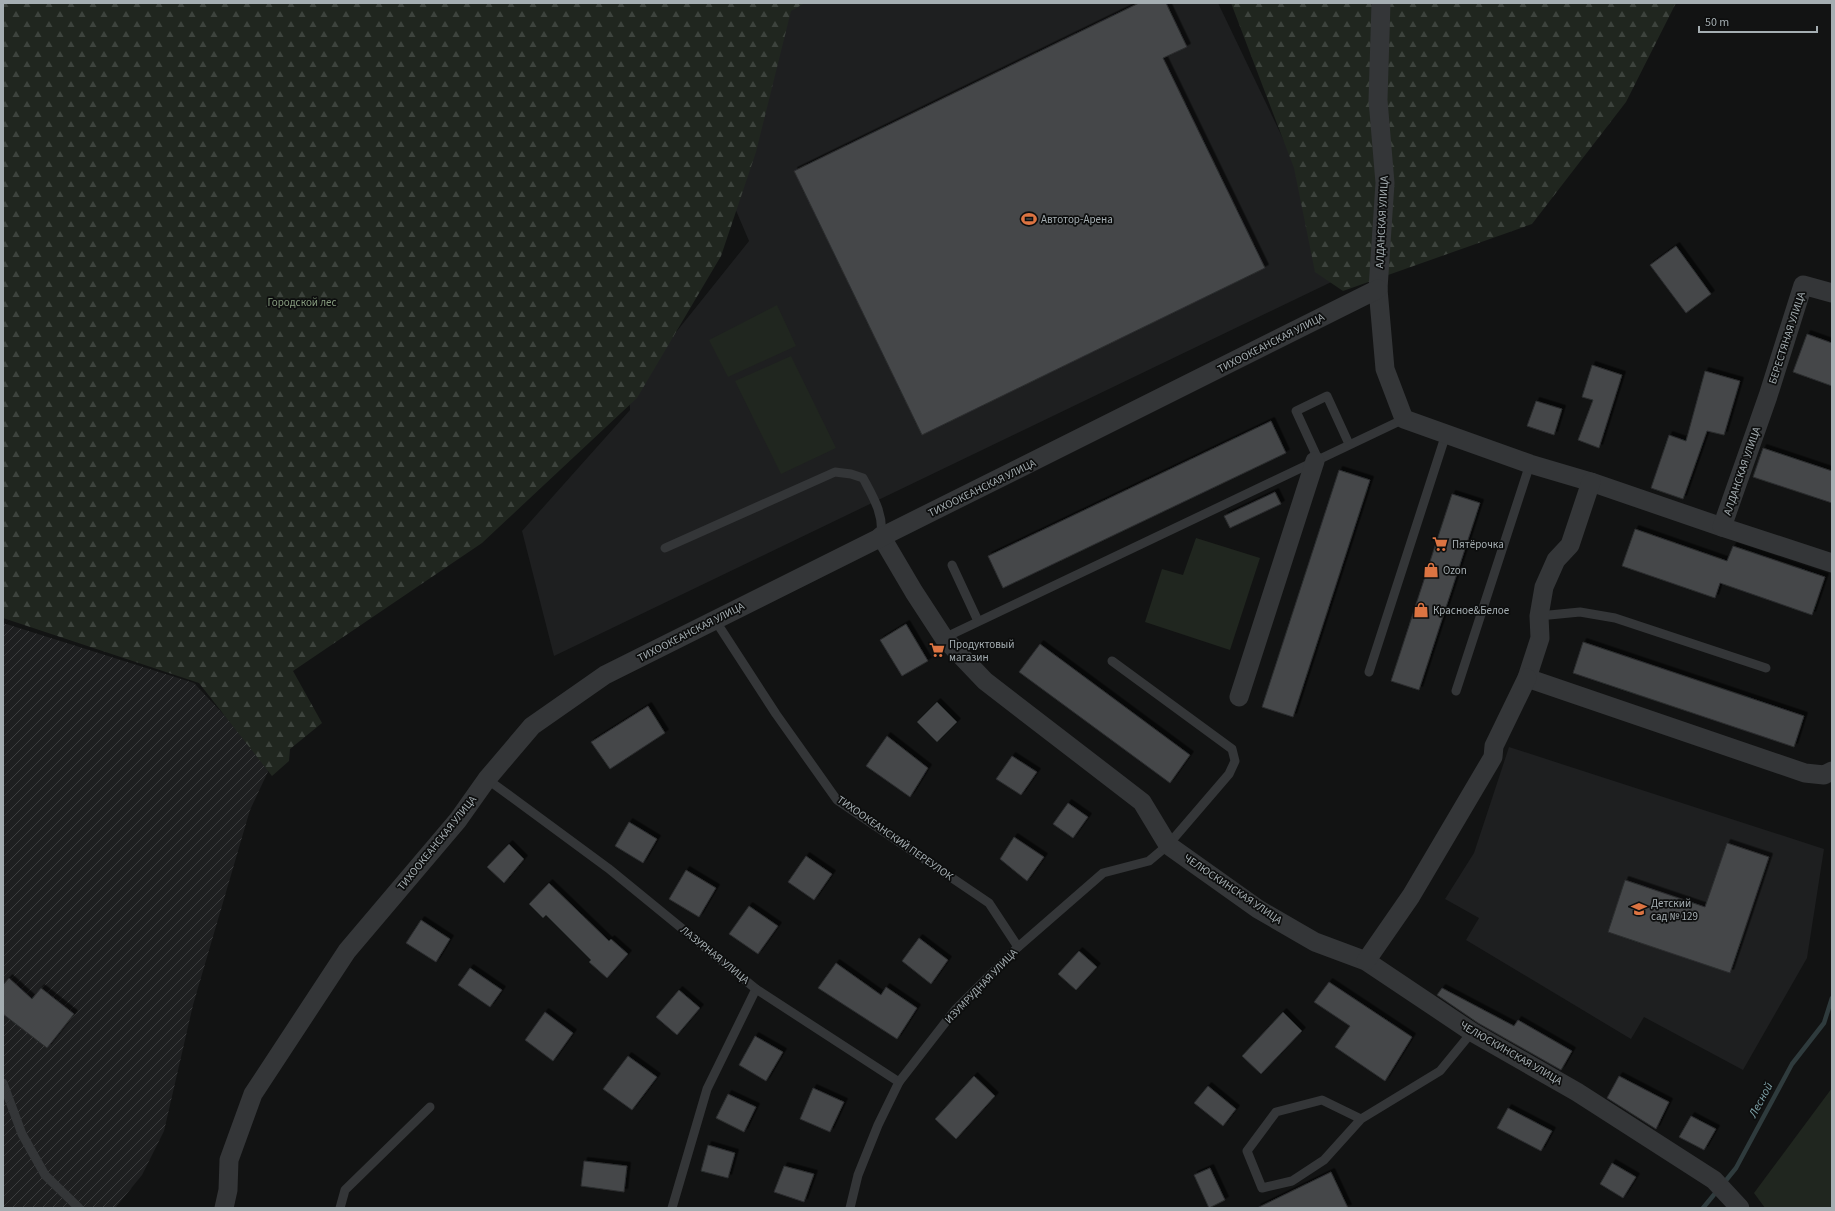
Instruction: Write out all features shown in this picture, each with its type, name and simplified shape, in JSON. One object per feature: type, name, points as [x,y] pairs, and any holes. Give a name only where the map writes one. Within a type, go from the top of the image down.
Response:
[{"type":"street","name":"АЛДАНСКАЯ УЛИЦА","points":[[1381,3],[1378,100],[1385,183],[1378,289],[1386,369],[1404,418]]},
{"type":"street","name":"БЕРЕСТЯНАЯ УЛИЦА","points":[[1768,396],[1803,284],[1832,293]]},
{"type":"street","name":"ТИХООКЕАНСКАЯ УЛИЦА","points":[[224,1208],[228,1190],[229,1160],[253,1094],[347,951],[458,820],[487,779],[532,726],[605,675],[881,536],[951,504],[1378,289]]},
{"type":"street","name":"АЛДАНСКАЯ УЛИЦА","points":[[1768,396],[1722,527],[1832,563]]},
{"type":"street","points":[[1404,418],[1530,464],[1590,482],[1722,527]]},
{"type":"street","points":[[1239,697],[1317,460]]},
{"type":"street","points":[[1366,961],[1411,896],[1493,757],[1494,746],[1527,678],[1540,638],[1539,616],[1544,587],[1556,560],[1570,545],[1590,482]]},
{"type":"street","name":"ЧЕЛЮСКИНСКАЯ УЛИЦА","points":[[881,536],[914,592],[944,638],[985,680],[1142,802],[1168,845],[1258,909],[1315,942],[1366,961],[1472,1032],[1577,1092],[1714,1180],[1740,1208]]},
{"type":"street","points":[[1527,678],[1805,773],[1824,775],[1832,771]]},
{"type":"lane","points":[[1317,460],[1296,411],[1326,396],[1349,444]]},
{"type":"lane","points":[[944,638],[1404,418]]},
{"type":"lane","points":[[1369,672],[1446,434]]},
{"type":"lane","points":[[1456,691],[1530,464]]},
{"type":"lane","points":[[665,548],[835,472],[852,474],[863,478],[875,501],[883,524],[881,536]]},
{"type":"lane","points":[[952,565],[978,621]]},
{"type":"lane","points":[[1539,616],[1580,612],[1615,618],[1766,668]]},
{"type":"lane","name":"ТИХООКЕАНСКИЙ ПЕРЕУЛОК","points":[[715,620],[776,714],[838,800],[989,903],[1018,947]]},
{"type":"lane","name":"ИЗУМРУДНАЯ УЛИЦА","points":[[850,1208],[858,1175],[878,1125],[899,1082],[955,1010],[1018,947],[1103,873],[1149,861],[1168,845],[1229,774],[1235,760],[1232,749],[1112,661]]},
{"type":"lane","name":"ЛАЗУРНАЯ УЛИЦА","points":[[487,779],[608,868],[756,989],[708,1089],[672,1208]]},
{"type":"lane","points":[[756,989],[899,1082]]},
{"type":"lane","points":[[1362,1119],[1322,1100],[1276,1112],[1247,1151],[1262,1188],[1292,1181],[1324,1160],[1362,1119],[1440,1071],[1472,1032]]},
{"type":"lane","points":[[3,1083],[22,1134],[46,1175],[79,1208]]},
{"type":"lane","points":[[340,1208],[345,1190],[430,1108]]},
{"type":"shaded area","name":"Автотор-Арена","points":[[738,3],[1218,3],[1348,274],[554,656],[522,531],[630,410],[629,391],[749,241],[663,39]]},
{"type":"shaded area","points":[[3,623],[194,683],[271,765],[250,810],[193,1005],[164,1131],[142,1175],[115,1208],[3,1208]]},
{"type":"shaded area","name":"Детский сад № 129","points":[[1509,747],[1824,849],[1807,958],[1743,1070],[1644,1017],[1631,1039],[1466,940],[1479,918],[1445,899],[1474,853]]},
{"type":"green space","name":"Городской лес","points":[[3,3],[805,3],[791,11],[756,152],[721,256],[637,398],[482,543],[293,671],[322,723],[290,749],[289,761],[272,776],[199,683],[3,618]]},
{"type":"green space","points":[[1231,3],[1676,3],[1626,102],[1532,224],[1343,291],[1315,272],[1294,168]]},
{"type":"green space","points":[[777,305],[796,346],[728,377],[709,340]]},
{"type":"green space","points":[[791,356],[836,448],[781,474],[735,381]]},
{"type":"green space","points":[[1196,538],[1260,558],[1230,650],[1145,622],[1162,569],[1183,575]]},
{"type":"green space","points":[[1832,1088],[1832,1208],[1765,1208],[1754,1193]]},
{"type":"building","name":"Автотор-Арена","points":[[1139,3],[1166,3],[1187,47],[1163,58],[1265,268],[922,435],[794,171]]},
{"type":"building","points":[[1676,246],[1711,294],[1686,313],[1650,265]]},
{"type":"building","points":[[1807,334],[1832,343],[1832,386],[1793,372]]},
{"type":"building","points":[[1592,365],[1622,375],[1599,448],[1578,440],[1593,400],[1582,397]]},
{"type":"building","points":[[1705,371],[1740,381],[1724,435],[1707,431],[1683,499],[1651,488],[1669,435],[1686,441]]},
{"type":"building","points":[[1536,401],[1562,409],[1554,435],[1527,426]]},
{"type":"building","points":[[1271,421],[1286,453],[1003,588],[988,556]]},
{"type":"building","points":[[1763,448],[1832,471],[1832,503],[1753,477]]},
{"type":"building","points":[[1339,470],[1370,480],[1293,717],[1262,707]]},
{"type":"building","points":[[1275,492],[1281,504],[1230,528],[1224,516]]},
{"type":"building","points":[[1452,494],[1480,503],[1419,690],[1391,681]]},
{"type":"building","points":[[1635,529],[1727,561],[1733,546],[1825,577],[1812,615],[1720,583],[1715,598],[1622,566]]},
{"type":"building","points":[[906,624],[928,661],[902,676],[880,640]]},
{"type":"building","points":[[1583,642],[1804,716],[1794,747],[1573,673]]},
{"type":"building","points":[[1040,644],[1190,755],[1170,783],[1019,672]]},
{"type":"building","points":[[937,702],[957,722],[937,742],[917,722]]},
{"type":"building","points":[[648,706],[665,733],[610,769],[591,742]]},
{"type":"building","points":[[887,736],[928,768],[910,797],[866,766]]},
{"type":"building","points":[[1012,756],[1037,772],[1021,795],[996,779]]},
{"type":"building","points":[[1068,803],[1088,817],[1073,838],[1053,824]]},
{"type":"building","points":[[629,822],[657,839],[643,863],[615,846]]},
{"type":"building","points":[[1014,837],[1044,857],[1027,881],[1000,859]]},
{"type":"building","points":[[1727,843],[1769,857],[1730,973],[1608,932],[1625,880],[1705,907]]},
{"type":"building","points":[[509,844],[524,859],[504,883],[487,867]]},
{"type":"building","points":[[806,856],[832,874],[814,900],[788,882]]},
{"type":"building","points":[[686,870],[716,888],[699,917],[669,899]]},
{"type":"building","points":[[549,883],[609,941],[611,939],[628,954],[607,978],[589,962],[591,960],[546,915],[543,918],[529,904]]},
{"type":"building","points":[[749,906],[778,926],[758,954],[729,934]]},
{"type":"building","points":[[421,920],[450,939],[436,962],[406,943]]},
{"type":"building","points":[[919,938],[948,960],[931,984],[902,961]]},
{"type":"building","points":[[1079,951],[1097,967],[1076,990],[1058,974]]},
{"type":"building","points":[[836,963],[881,995],[886,987],[917,1008],[897,1039],[818,988]]},
{"type":"building","points":[[470,968],[502,990],[490,1007],[458,985]]},
{"type":"building","points":[[9,978],[32,999],[41,988],[74,1014],[47,1048],[3,1014],[3,985]]},
{"type":"building","points":[[1329,982],[1412,1037],[1385,1081],[1335,1047],[1350,1026],[1314,1002]]},
{"type":"building","points":[[1442,988],[1514,1026],[1518,1020],[1572,1051],[1561,1070],[1478,1023],[1437,995]]},
{"type":"building","points":[[679,990],[700,1008],[677,1035],[656,1017]]},
{"type":"building","points":[[545,1012],[573,1033],[553,1061],[525,1040]]},
{"type":"building","points":[[1283,1012],[1302,1031],[1261,1074],[1242,1056]]},
{"type":"building","points":[[755,1036],[783,1052],[766,1081],[739,1065]]},
{"type":"building","points":[[628,1056],[657,1077],[632,1110],[603,1089]]},
{"type":"building","points":[[974,1076],[995,1096],[956,1139],[935,1119]]},
{"type":"building","points":[[1619,1076],[1669,1102],[1656,1129],[1607,1098]]},
{"type":"building","points":[[1208,1086],[1236,1109],[1223,1126],[1194,1103]]},
{"type":"building","points":[[813,1088],[844,1102],[830,1132],[800,1119]]},
{"type":"building","points":[[728,1094],[756,1107],[744,1132],[716,1118]]},
{"type":"building","points":[[1508,1108],[1552,1131],[1541,1151],[1497,1128]]},
{"type":"building","points":[[1691,1116],[1716,1129],[1704,1150],[1679,1137]]},
{"type":"building","points":[[708,1145],[735,1153],[728,1178],[701,1171]]},
{"type":"building","points":[[584,1161],[627,1166],[624,1192],[581,1186]]},
{"type":"building","points":[[1612,1163],[1636,1177],[1623,1198],[1600,1184]]},
{"type":"building","points":[[784,1166],[814,1174],[804,1202],[774,1192]]},
{"type":"building","points":[[1210,1168],[1225,1200],[1209,1208],[1194,1175]]},
{"type":"building","points":[[1331,1172],[1348,1208],[1257,1208]]},
{"type":"waterway","name":"Лесной","points":[[1723,1184],[1736,1168],[1792,1064],[1824,1023],[1832,998]]},
{"type":"waterway","name":"Лесной","points":[[1703,1208],[1717,1191]]},
{"type":"place","name":"Автотор-Арена","points":[[1029,219]]},
{"type":"place","name":"Пятёрочка","points":[[1440,544]]},
{"type":"place","name":"Ozon","points":[[1431,570]]},
{"type":"place","name":"Красное&Белое","points":[[1421,610]]},
{"type":"place","name":"Продуктовый магазин","points":[[937,650]]},
{"type":"place","name":"Детский сад № 129","points":[[1639,909]]}]
